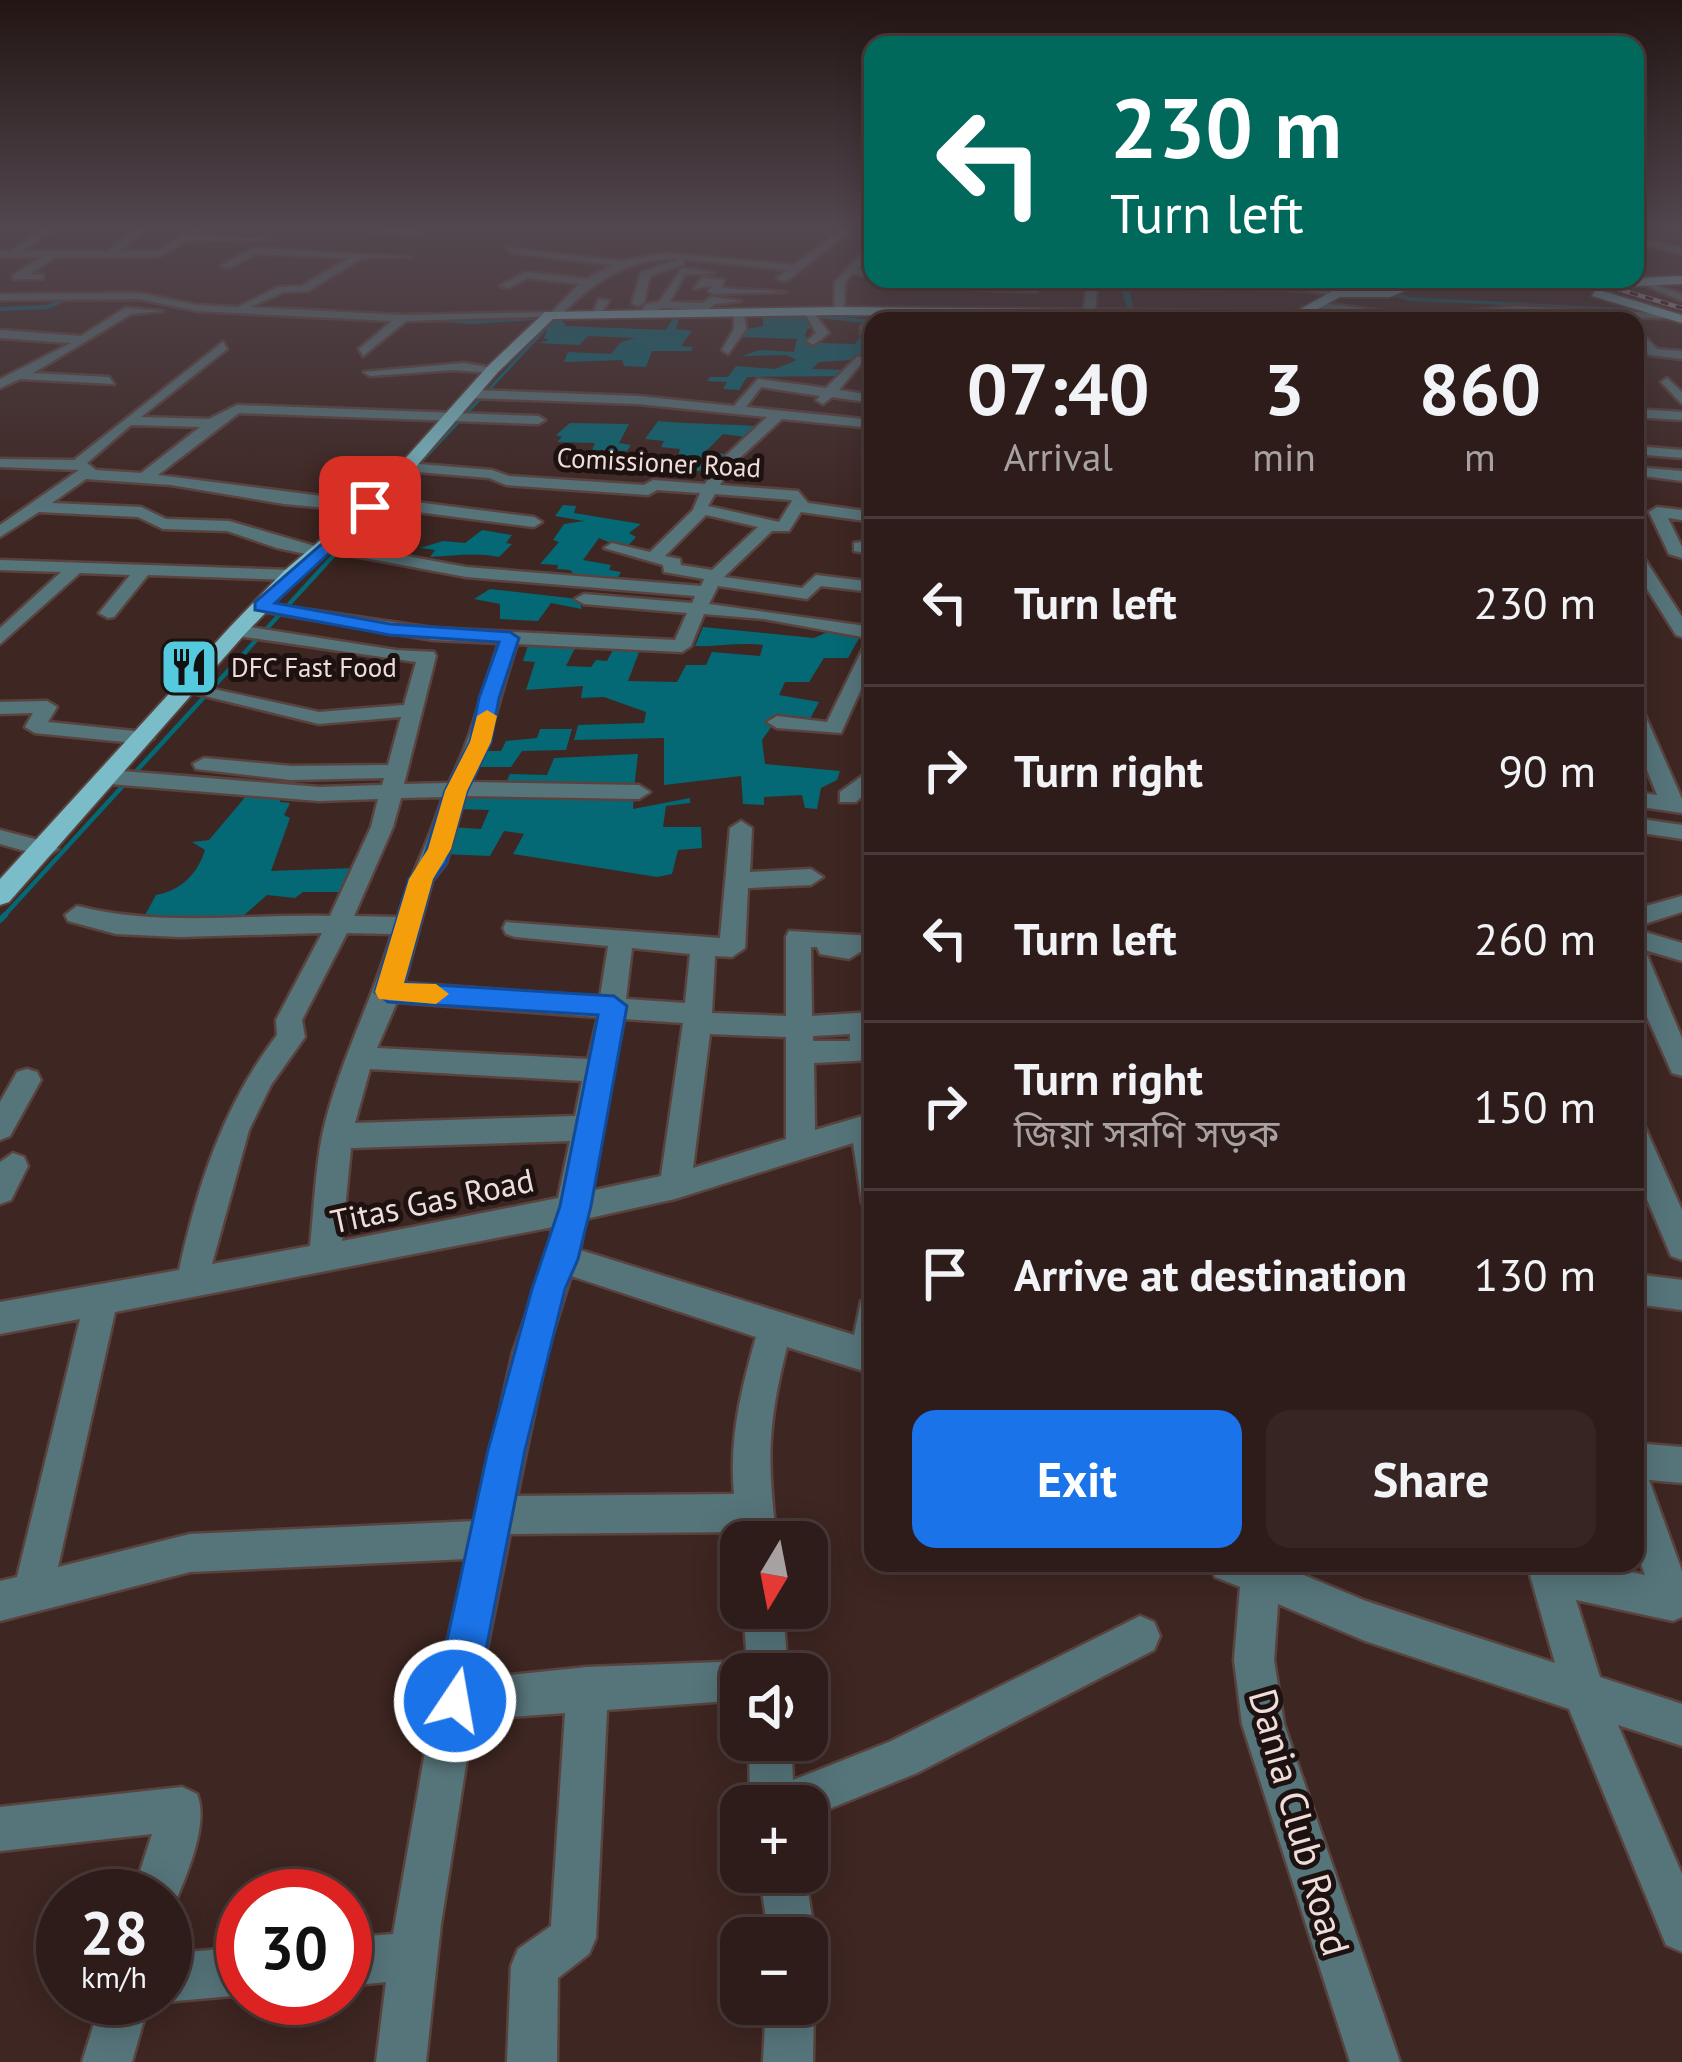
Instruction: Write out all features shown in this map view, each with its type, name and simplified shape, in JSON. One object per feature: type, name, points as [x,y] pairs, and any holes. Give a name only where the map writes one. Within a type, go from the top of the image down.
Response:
[{"type":"main road","points":[[0,896],[237,631],[291,575],[373,504],[493,369],[540,325]]},
{"type":"street","points":[[0,384],[8,375],[107,325]]},
{"type":"street","points":[[363,352],[395,325]]},
{"type":"street","points":[[423,325],[439,330]]},
{"type":"street","points":[[417,369],[439,330],[450,325]]},
{"type":"street","points":[[728,350],[739,325]]},
{"type":"street","points":[[813,341],[823,333],[818,325]]},
{"type":"street","points":[[1645,329],[1660,344]]},
{"type":"street","points":[[0,334],[85,340]]},
{"type":"street","points":[[1682,345],[1647,343],[1653,352],[1682,356]]},
{"type":"street","points":[[0,532],[80,469],[128,421],[224,346]]},
{"type":"street","points":[[808,416],[858,359]]},
{"type":"street","points":[[370,372],[493,369]]},
{"type":"street","points":[[357,415],[398,370]]},
{"type":"street","points":[[8,375],[109,381]]},
{"type":"street","points":[[584,397],[594,380]]},
{"type":"street","points":[[1667,382],[1682,400]]},
{"type":"street","points":[[738,409],[758,383],[864,399]]},
{"type":"street","points":[[685,406],[693,389]]},
{"type":"street","points":[[472,394],[584,397],[864,423]]},
{"type":"street","points":[[145,478],[237,409],[538,420]]},
{"type":"street","points":[[652,559],[701,511],[725,464],[780,412]]},
{"type":"street","points":[[1644,413],[1675,415],[1682,429]]},
{"type":"street","points":[[128,421],[215,422]]},
{"type":"street","points":[[1644,433],[1662,434]]},
{"type":"street","points":[[1644,451],[1682,454]]},
{"type":"street","points":[[0,463],[534,522]]},
{"type":"street","name":"Comissioner Road","points":[[358,463],[492,474],[506,480],[642,490],[653,484],[798,496],[801,507],[864,516]]},
{"type":"street","points":[[1644,472],[1679,477]]},
{"type":"street","points":[[626,508],[642,490]]},
{"type":"street","points":[[701,511],[782,528],[799,502]]},
{"type":"street","points":[[35,507],[141,512],[163,524],[229,526],[283,545],[503,577],[807,594],[816,580],[864,586]]},
{"type":"street","points":[[1644,556],[1680,554],[1657,512],[1682,514]]},
{"type":"street","points":[[261,606],[390,630],[682,646],[707,589],[735,554],[758,540],[767,525]]},
{"type":"street","points":[[612,548],[674,563],[670,568],[707,589],[864,643]]},
{"type":"street","points":[[0,565],[291,575]]},
{"type":"street","points":[[0,638],[75,568]]},
{"type":"street","points":[[109,613],[145,568]]},
{"type":"street","points":[[1644,570],[1682,631]]},
{"type":"street","points":[[584,599],[707,589]]},
{"type":"street","points":[[1644,590],[1682,595]]},
{"type":"street","points":[[193,1280],[208,1207],[232,1135],[260,1079],[291,1037],[289,1020],[364,870],[397,782],[427,656],[396,656],[237,631]]},
{"type":"street","points":[[324,1260],[337,1136],[358,1058],[388,992],[421,879],[440,849],[456,791],[481,742],[489,698],[510,638]]},
{"type":"street","points":[[777,722],[834,729],[864,683]]},
{"type":"street","points":[[186,689],[319,718],[413,710]]},
{"type":"street","points":[[0,708],[47,707],[35,727],[144,738]]},
{"type":"street","points":[[1644,734],[1677,805]]},
{"type":"street","points":[[204,764],[456,791],[639,792]]},
{"type":"street","points":[[110,777],[275,791],[397,782]]},
{"type":"street","points":[[848,796],[864,783]]},
{"type":"street","points":[[1644,800],[1677,805]]},
{"type":"street","points":[[1644,826],[1682,832]]},
{"type":"street","points":[[514,928],[732,948],[741,828]]},
{"type":"street","points":[[0,837],[46,848]]},
{"type":"street","points":[[740,880],[811,878]]},
{"type":"street","points":[[1644,915],[1682,904]]},
{"type":"street","points":[[76,916],[116,925],[180,928],[406,926]]},
{"type":"street","points":[[801,1145],[798,937],[831,938],[829,948],[849,950],[850,942],[864,944]]},
{"type":"street","points":[[401,2062],[412,1956],[455,1701],[548,1289],[562,1259],[576,1206],[587,1128],[614,1006],[621,939]]},
{"type":"street","points":[[1644,941],[1682,952]]},
{"type":"street","points":[[675,1186],[699,1018],[703,946]]},
{"type":"street","points":[[1644,979],[1682,1065]]},
{"type":"street","points":[[388,992],[614,1006],[864,1052]]},
{"type":"street","points":[[358,1058],[598,1071]]},
{"type":"street","points":[[0,1128],[27,1080]]},
{"type":"street","name":"Titas Gas Road","points":[[0,1318],[102,1296],[324,1260],[675,1186],[864,1127]]},
{"type":"street","points":[[337,1136],[587,1128]]},
{"type":"street","points":[[1657,1179],[1682,1246]]},
{"type":"street","points":[[562,1259],[864,1356]]},
{"type":"street","points":[[1644,1290],[1682,1295]]},
{"type":"street","points":[[17,1597],[102,1296]]},
{"type":"street","points":[[756,1521],[749,1460],[754,1406],[776,1326]]},
{"type":"street","points":[[1644,1462],[1682,1465]]},
{"type":"street","points":[[1559,1572],[1673,1601],[1644,1518]]},
{"type":"street","points":[[17,1597],[190,1553],[492,1527],[720,1527]]},
{"type":"street","name":"Dania Club Road","points":[[1244,1572],[1264,1724],[1375,2062]]},
{"type":"street","points":[[1249,1572],[1364,1621],[1682,1725]]},
{"type":"street","points":[[1548,1572],[1585,1696],[1682,1929]]},
{"type":"street","points":[[828,1788],[902,1758],[1141,1636]]},
{"type":"street","points":[[455,1701],[720,1680]]},
{"type":"street","points":[[532,2062],[535,1966],[573,1938],[587,1688]]},
{"type":"street","points":[[0,1829],[182,1809],[163,1869]]},
{"type":"street","points":[[372,1960],[412,1956]]},
{"type":"street","points":[[106,2062],[118,2025]]},
{"type":"street","points":[[788,2062],[789,2025]]},
{"type":"water","points":[[549,325],[666,330],[677,325],[676,329],[692,331],[681,346],[693,347],[691,351],[652,351],[646,367],[624,366],[622,360],[564,362],[568,352],[611,354],[621,342],[635,338],[588,336],[579,345],[538,343],[549,340],[544,338]]},
{"type":"water","points":[[813,325],[805,336],[822,343],[855,344],[860,337],[864,356],[819,362],[812,369],[848,370],[842,376],[747,377],[739,390],[723,389],[727,382],[707,381],[728,377],[736,366],[775,369],[797,360],[786,355],[742,356],[760,350],[794,352],[797,339],[739,337],[743,330]]},
{"type":"water","points":[[658,421],[765,427],[754,438],[723,434],[706,451],[731,455],[723,461],[712,460],[700,471],[679,469],[684,458],[678,456],[680,449],[645,439]]},
{"type":"water","points":[[570,423],[629,424],[619,443],[631,445],[627,451],[592,450],[595,443],[557,442],[562,437],[556,435]]},
{"type":"water","points":[[563,505],[576,506],[574,513],[641,524],[629,533],[636,537],[625,549],[599,538],[583,560],[611,565],[609,570],[621,572],[617,579],[577,577],[570,570],[557,569],[558,565],[540,564],[559,542],[553,540],[564,524],[584,521],[555,516]]},
{"type":"water","points":[[482,530],[512,535],[506,543],[512,544],[499,557],[430,557],[435,550],[420,548],[443,541],[465,543]]},
{"type":"water","points":[[490,589],[578,599],[582,609],[551,603],[538,621],[500,619],[500,604],[474,599]]},
{"type":"water","points":[[703,627],[814,638],[832,630],[862,633],[848,658],[824,658],[809,682],[785,682],[779,695],[819,702],[809,721],[777,719],[762,740],[765,764],[840,771],[837,780],[821,788],[817,809],[805,808],[802,795],[764,797],[764,805],[743,804],[741,776],[664,785],[664,738],[574,740],[578,725],[644,723],[646,712],[604,697],[581,698],[583,686],[526,690],[535,662],[523,661],[529,642],[577,644],[566,666],[591,667],[596,660],[607,661],[615,646],[641,647],[628,681],[677,682],[686,665],[706,665],[712,652],[760,656],[763,645],[695,646]]},
{"type":"water","points":[[540,729],[572,729],[566,750],[522,751],[511,767],[473,767],[481,751],[501,751],[506,741],[537,738]]},
{"type":"water","points":[[638,754],[634,789],[504,787],[510,774],[547,775],[554,758]]},
{"type":"water","points":[[459,793],[634,795],[633,809],[690,798],[690,803],[666,806],[663,827],[701,827],[702,848],[678,850],[672,874],[657,877],[513,854],[524,834],[504,831],[490,856],[442,854],[449,827],[481,829],[489,810],[455,809]]},
{"type":"water","points":[[247,795],[280,796],[280,802],[290,803],[284,815],[290,818],[271,871],[355,868],[346,892],[303,892],[295,898],[267,895],[243,916],[145,915],[156,895],[180,885],[197,867],[205,850],[192,842],[209,840]]},
{"type":"waterway","points":[[396,489],[549,325]]},
{"type":"waterway","points":[[2,918],[366,520]]},
{"type":"waterway","points":[[2,918],[5,915]]},
{"type":"slow traffic","points":[[436,994],[388,992],[421,879],[440,849],[456,791],[481,742],[487,716]]},
{"type":"place","name":"DFC Fast Food","points":[[189,667]]},
{"type":"route","points":[[370,507],[261,606],[390,630],[510,638],[489,698],[481,742],[456,791],[434,863],[421,879],[388,992],[614,1006],[587,1128],[576,1206],[562,1259],[548,1289],[507,1450],[455,1701]]}]
